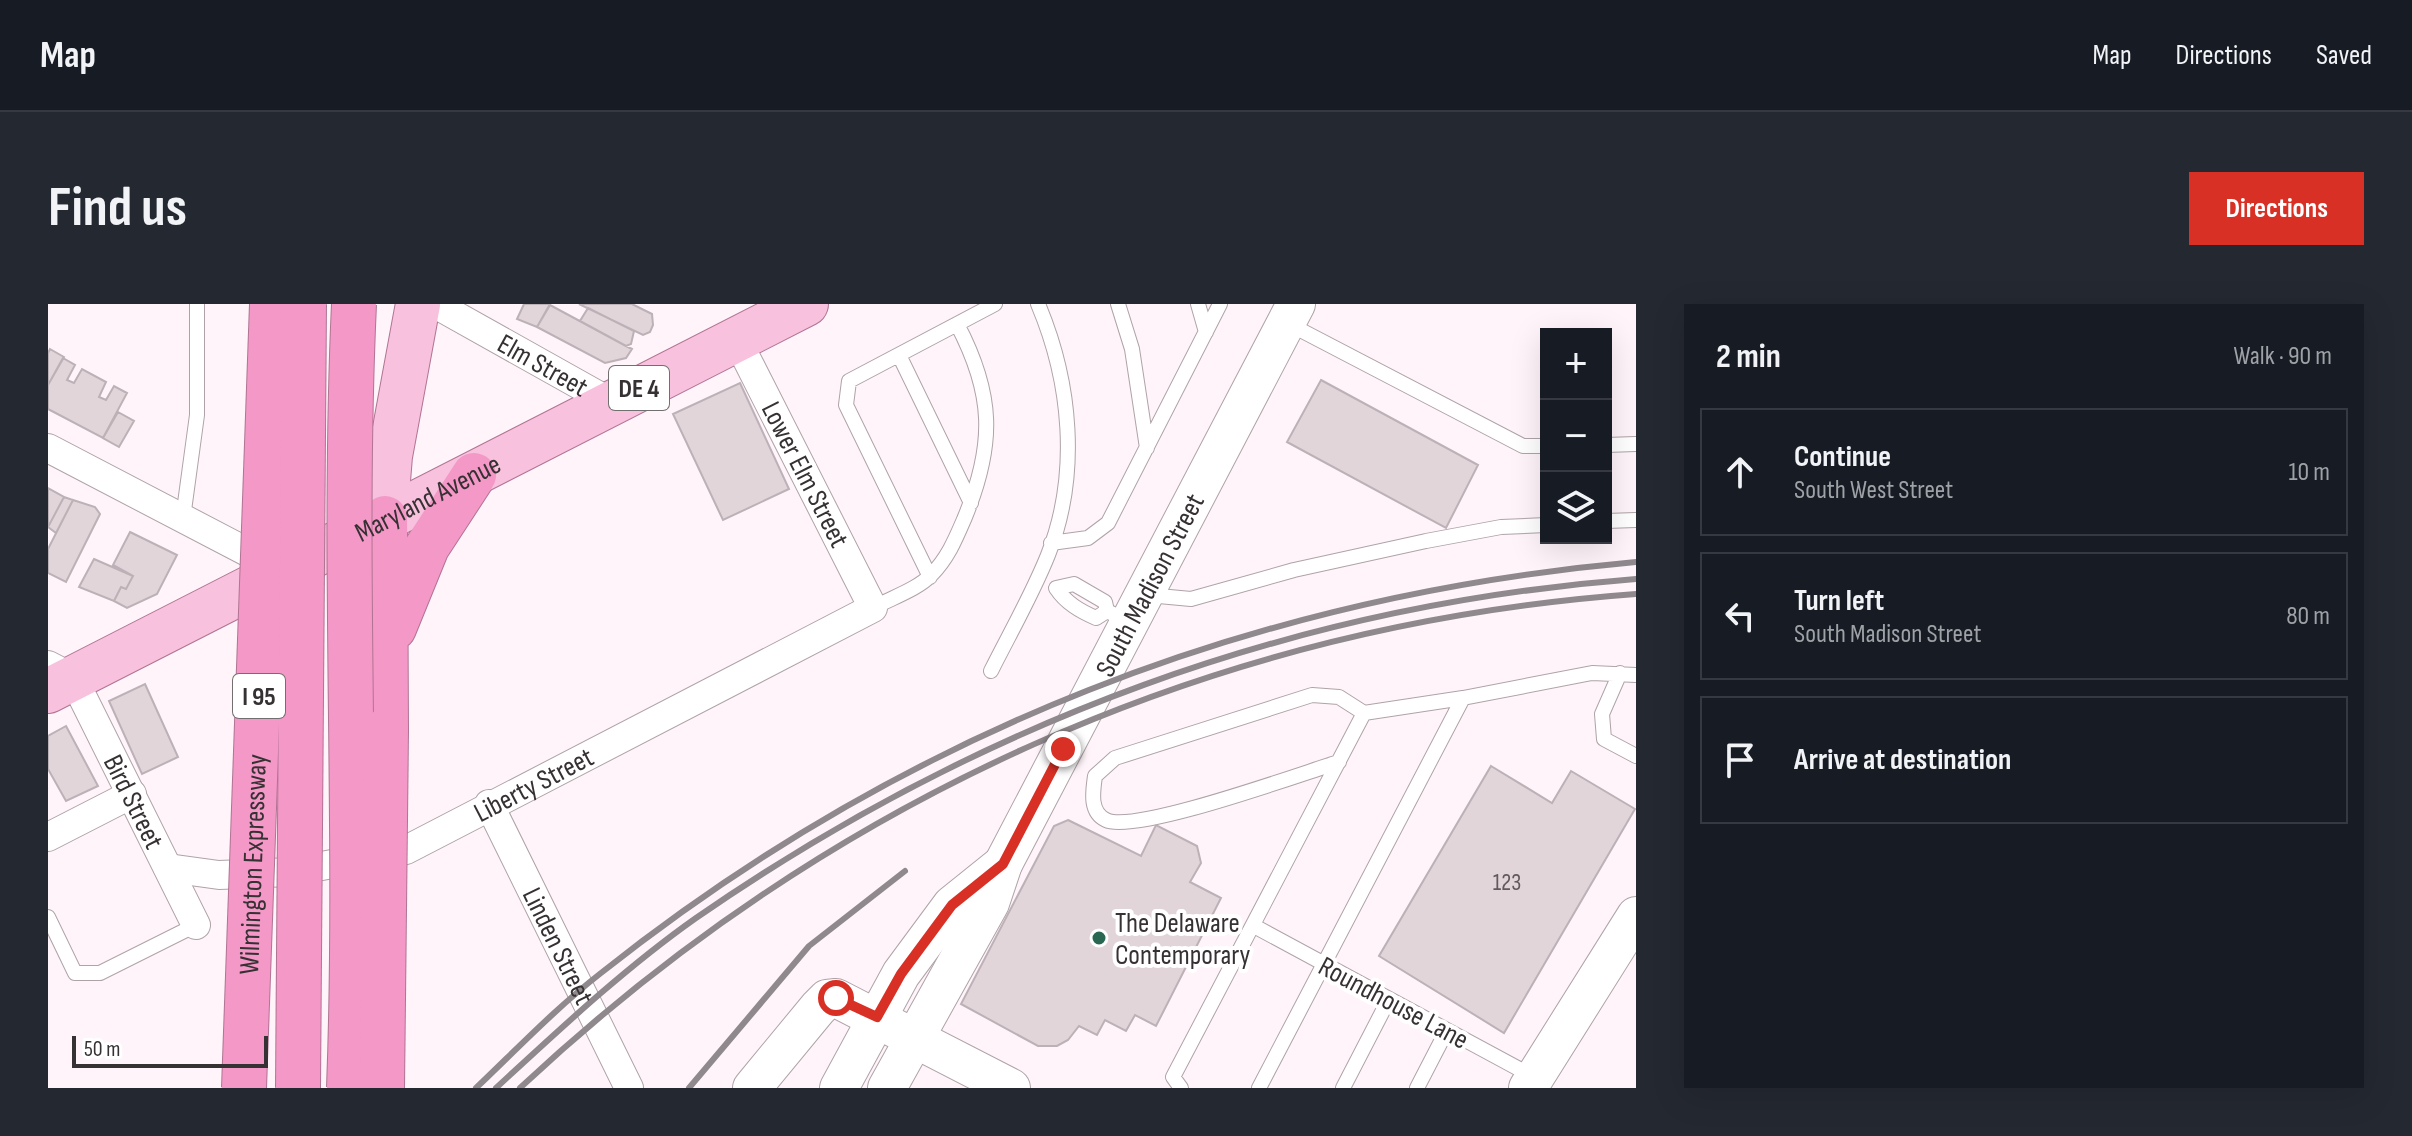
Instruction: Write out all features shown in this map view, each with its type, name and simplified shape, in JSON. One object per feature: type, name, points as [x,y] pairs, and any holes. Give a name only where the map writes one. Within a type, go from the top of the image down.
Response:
[{"type":"highway","name":"Wilmington Expressway","points":[[244,1088],[272,304]]},
{"type":"highway","points":[[298,1088],[304,304]]},
{"type":"highway","points":[[349,1088],[352,988],[350,425],[354,304]]},
{"type":"highway","points":[[382,1088],[386,645],[397,595],[474,475]]},
{"type":"highway","points":[[385,518],[397,595]]},
{"type":"main road","points":[[385,518],[390,456],[418,304]]},
{"type":"main road","name":"Maryland Avenue","points":[[56,678],[284,571],[806,304]]},
{"type":"street","name":"Elm Street","points":[[435,304],[610,402]]},
{"type":"street","name":"South Madison Street","points":[[887,1088],[990,903],[1003,864],[1127,610],[1291,314]]},
{"type":"street","name":"Lower Elm Street","points":[[737,340],[873,608]]},
{"type":"street","points":[[48,448],[284,571]]},
{"type":"street","name":"Liberty Street","points":[[168,868],[219,875],[290,872],[406,850],[489,804],[873,608]]},
{"type":"street","name":"Bird Street","points":[[56,678],[132,794],[196,925]]},
{"type":"street","points":[[48,837],[132,794]]},
{"type":"street","name":"Linden Street","points":[[489,804],[629,1088]]},
{"type":"street","name":"South Madison Street","points":[[839,1088],[901,974],[952,905],[1003,864]]},
{"type":"street","points":[[1531,1083],[1636,916]]},
{"type":"street","points":[[752,1088],[827,999],[845,1000],[1011,1088]]},
{"type":"lane","points":[[183,518],[197,415],[197,304]]},
{"type":"lane","points":[[930,577],[846,405],[849,381],[995,304]]},
{"type":"lane","points":[[991,671],[1051,543],[1069,443],[1067,398],[1038,304]]},
{"type":"lane","points":[[1118,304],[1132,349],[1147,448]]},
{"type":"lane","points":[[1198,304],[1206,332]]},
{"type":"lane","points":[[1051,543],[1088,538],[1108,523],[1220,304]]},
{"type":"lane","points":[[1291,314],[1354,359],[1523,446],[1540,446]]},
{"type":"lane","points":[[873,608],[930,577],[951,549],[980,480],[988,421],[977,361],[957,324]]},
{"type":"lane","points":[[899,355],[971,503]]},
{"type":"lane","points":[[1612,445],[1636,444]]},
{"type":"lane","points":[[1612,521],[1636,520]]},
{"type":"lane","points":[[1036,580],[1056,588],[1074,584],[1105,602],[1127,610],[1191,599],[1294,570],[1426,541],[1501,527],[1540,525]]},
{"type":"lane","points":[[1339,762],[1161,817],[1128,822],[1105,820],[1098,813],[1092,797],[1095,776],[1115,758],[1312,695],[1329,695],[1364,713],[1592,673],[1636,675]]},
{"type":"lane","points":[[1620,673],[1602,714],[1604,739],[1636,756]]},
{"type":"lane","points":[[1259,1088],[1321,962],[1463,698]]},
{"type":"lane","points":[[1181,1088],[1173,1077],[1364,713]]},
{"type":"lane","points":[[48,917],[75,973],[100,973],[196,925]]},
{"type":"lane","name":"Roundhouse Lane","points":[[1254,926],[1447,1030],[1531,1083]]},
{"type":"lane","points":[[1343,1088],[1389,999]]},
{"type":"lane","points":[[1417,1088],[1447,1030]]},
{"type":"building","points":[[524,304],[550,304],[537,327],[517,319]]},
{"type":"building","points":[[579,304],[632,304],[652,314],[653,325],[650,332],[643,335]]},
{"type":"building","points":[[550,305],[632,349],[626,358],[605,363],[537,327]]},
{"type":"building","points":[[588,308],[634,331],[631,344],[626,346],[580,321]]},
{"type":"building","points":[[50,349],[64,357],[48,385],[48,353]]},
{"type":"building","points":[[63,358],[75,365],[67,380],[74,383],[82,369],[106,382],[99,397],[106,400],[114,386],[127,393],[103,438],[48,409],[48,385]]},
{"type":"building","points":[[1321,380],[1478,465],[1446,528],[1287,442]]},
{"type":"building","points":[[740,383],[789,489],[723,520],[673,414]]},
{"type":"building","points":[[118,412],[134,421],[119,447],[103,438]]},
{"type":"building","points":[[48,488],[64,497],[48,527]]},
{"type":"building","points":[[64,497],[73,500],[56,533],[48,527]]},
{"type":"building","points":[[73,500],[95,507],[100,514],[66,582],[48,573],[48,549]]},
{"type":"building","points":[[130,532],[177,555],[157,594],[127,608],[114,601],[121,587],[126,589],[133,576],[113,565]]},
{"type":"building","points":[[94,559],[133,576],[126,589],[121,587],[114,601],[79,587]]},
{"type":"building","points":[[145,684],[178,757],[142,774],[109,701]]},
{"type":"building","points":[[66,726],[98,786],[66,801],[48,769],[48,736]]},
{"type":"building","points":[[1491,766],[1552,803],[1571,771],[1635,809],[1504,1033],[1379,956]]},
{"type":"building","points":[[1068,820],[1141,856],[1156,825],[1197,846],[1201,863],[1190,882],[1221,898],[1156,1026],[1135,1015],[1126,1031],[1105,1020],[1097,1035],[1079,1026],[1068,1040],[1057,1046],[1038,1046],[961,1004],[1054,826]]},
{"type":"railway","points":[[476,1088],[584,986],[716,888],[836,812],[960,746],[1088,690],[1220,644],[1355,607],[1494,580],[1636,562]]},
{"type":"railway","points":[[496,1088],[618,978],[696,918],[803,849],[914,786],[1027,732],[1143,685],[1262,646],[1384,616],[1509,593],[1636,579]]},
{"type":"railway","points":[[520,1088],[640,985],[765,893],[897,812],[1035,744],[1178,687],[1326,643],[1479,612],[1636,594]]},
{"type":"railway","points":[[689,1088],[809,946],[905,871]]},
{"type":"place","name":"The Delaware Contemporary","points":[[1099,938]]},
{"type":"route","points":[[836,998],[877,1017],[901,974],[952,905],[1003,864],[1063,749]]}]
